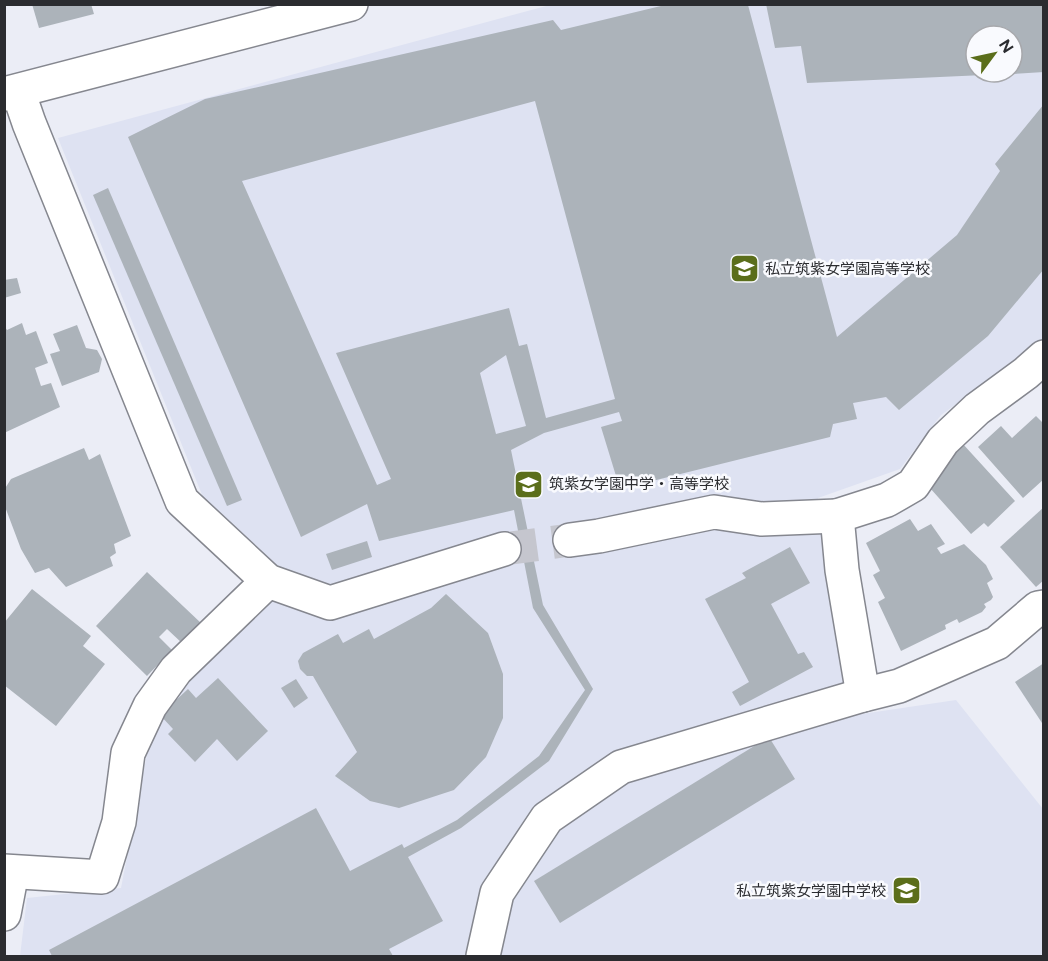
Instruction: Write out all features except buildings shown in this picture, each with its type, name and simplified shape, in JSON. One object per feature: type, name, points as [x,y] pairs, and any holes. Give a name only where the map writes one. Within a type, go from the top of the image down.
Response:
[{"type":"street","points":[[335,7],[11,92],[29,123],[182,501],[268,581],[330,603],[504,549]]},
{"type":"street","points":[[570,540],[714,512],[761,519],[837,516],[887,500],[913,484],[943,441],[977,410],[1044,357]]},
{"type":"street","points":[[837,516],[842,570],[862,695]]},
{"type":"street","points":[[4,914],[8,872],[102,878],[118,822],[128,753],[150,706],[176,670],[268,581]]},
{"type":"street","points":[[483,957],[497,893],[547,818],[621,767],[898,686],[997,643],[1038,608],[1044,607]]},
{"type":"shaded area","name":"筑紫女学園中学・高等学校","points":[[550,5],[1043,5],[1043,341],[941,415],[900,469],[818,498],[855,715],[956,700],[1043,809],[1043,956],[20,956],[27,898],[121,888],[155,713],[267,600],[211,517],[58,138]]},
{"type":"tunnel","points":[[504,549],[570,540]]},
{"type":"place","name":"私立筑紫女学園高等学校","points":[[744,269]]},
{"type":"place","name":"筑紫女学園中学・高等学校","points":[[528,484]]},
{"type":"place","name":"私立筑紫女学園中学校","points":[[907,891]]}]
